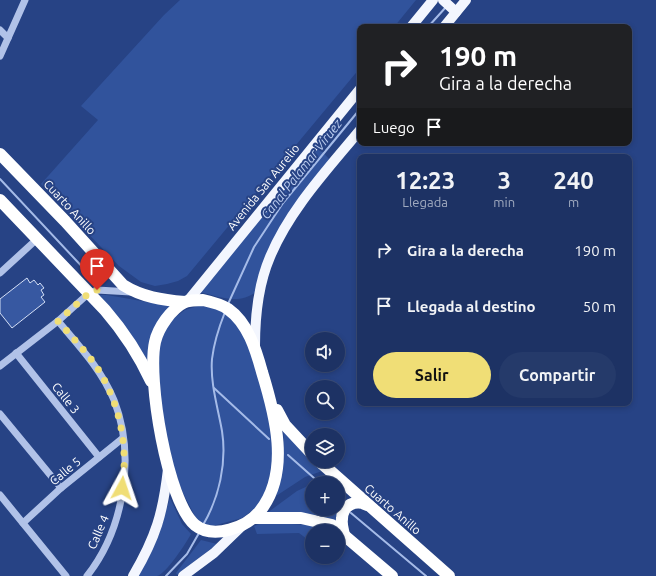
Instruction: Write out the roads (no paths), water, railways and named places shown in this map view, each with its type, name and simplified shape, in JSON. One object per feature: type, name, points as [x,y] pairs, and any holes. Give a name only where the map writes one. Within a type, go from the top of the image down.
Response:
[{"type":"highway","name":"Cuarto Anillo","points":[[0,154],[65,221],[123,285],[135,292],[151,298],[186,302],[203,300],[223,306],[240,320],[249,334],[255,348]]},
{"type":"highway","points":[[0,200],[88,294],[105,310],[129,341],[145,368],[154,390]]},
{"type":"highway","points":[[186,302],[169,316],[161,327],[155,341],[153,356],[154,390],[160,435],[168,469],[178,497],[192,521],[201,528],[212,531],[220,531],[242,526],[254,518],[266,504],[273,488],[278,454],[275,416],[255,348]]},
{"type":"highway","points":[[271,401],[285,425],[305,446]]},
{"type":"highway","name":"Cuarto Anillo","points":[[327,468],[449,576]]},
{"type":"highway","points":[[343,524],[342,520],[346,508],[356,502],[362,502],[367,505]]},
{"type":"highway","points":[[254,518],[301,518],[328,524]]},
{"type":"highway","points":[[345,536],[392,576]]},
{"type":"main road","points":[[413,24],[433,0]]},
{"type":"main road","points":[[443,0],[454,10]]},
{"type":"main road","points":[[446,24],[454,10],[466,0]]},
{"type":"main road","name":"Avenida San Aurelio","points":[[186,302],[357,93]]},
{"type":"main road","points":[[255,348],[256,309],[258,295],[270,257],[288,221],[357,134]]},
{"type":"main road","points":[[133,576],[146,555],[156,532],[163,507],[168,469]]},
{"type":"main road","points":[[183,576],[214,553],[242,526]]},
{"type":"street","points":[[0,56],[25,0]]},
{"type":"street","points":[[0,30],[8,38]]},
{"type":"street","points":[[0,273],[37,239]]},
{"type":"street","points":[[0,366],[58,321],[88,294],[97,290],[135,292]]},
{"type":"street","name":"Calle 4","points":[[58,321],[94,364],[114,400],[123,438],[124,478],[116,518],[100,556],[87,576]]},
{"type":"street","name":"Calle 3","points":[[16,353],[99,456]]},
{"type":"street","points":[[0,414],[61,488]]},
{"type":"street","name":"Calle 5","points":[[23,523],[61,488],[123,438]]},
{"type":"street","points":[[0,495],[66,576]]},
{"type":"waterway","name":"Canal Palamar Viruez","points":[[431,24],[446,7]]},
{"type":"waterway","name":"Canal Palamar Viruez","points":[[228,304],[254,247],[283,203],[357,113]]},
{"type":"waterway","points":[[0,179],[88,273]]},
{"type":"waterway","name":"Canal Palamar Viruez","points":[[203,525],[209,515],[217,492],[222,468],[222,431],[213,386],[212,359],[215,341],[225,312]]},
{"type":"waterway","points":[[214,388],[269,439]]},
{"type":"waterway","points":[[288,455],[312,476]]},
{"type":"waterway","points":[[351,513],[426,576]]},
{"type":"waterway","name":"Canal Palamar Viruez","points":[[166,576],[187,554],[199,533]]}]
